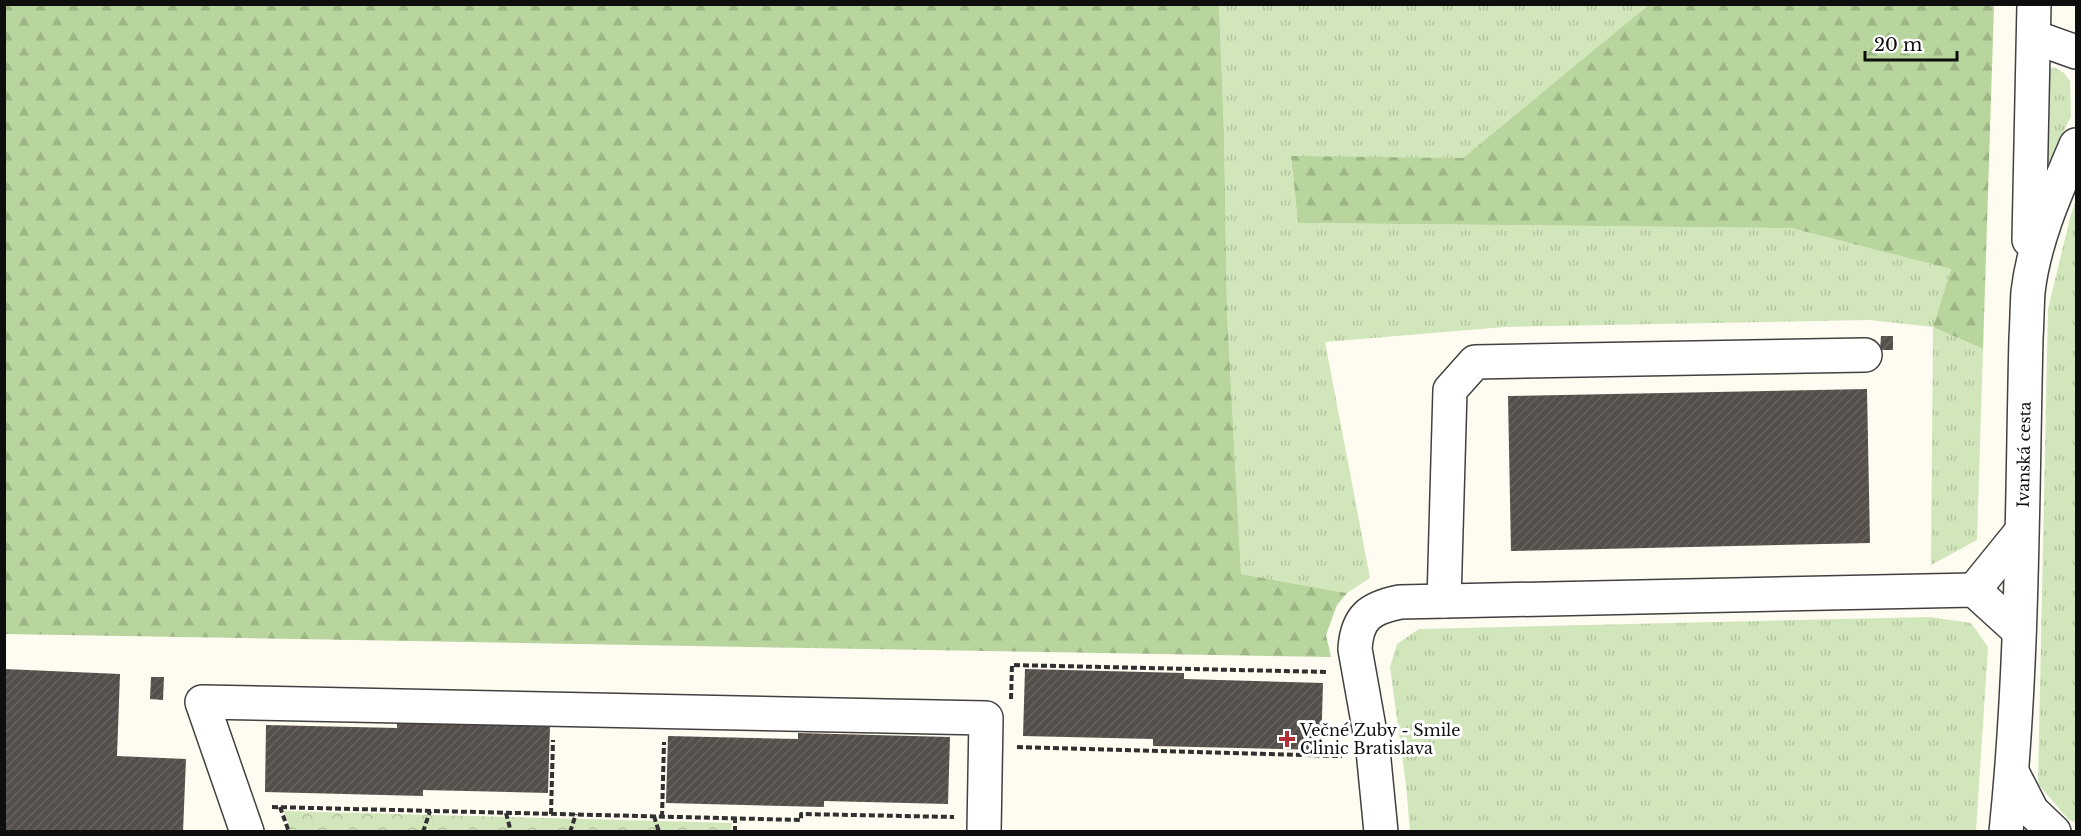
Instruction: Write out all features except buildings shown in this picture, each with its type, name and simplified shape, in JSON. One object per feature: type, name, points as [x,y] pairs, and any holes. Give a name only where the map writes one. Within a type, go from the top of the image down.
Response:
[{"type":"street","points":[[2029,290],[2034,4]]},
{"type":"street","points":[[2034,37],[2076,52]]},
{"type":"street","name":"Ivanská cesta","points":[[2006,831],[2012,772],[2019,631],[2029,290],[2051,204],[2076,145]]},
{"type":"street","points":[[1444,601],[1450,390],[1475,362],[1865,355]]},
{"type":"street","points":[[1974,590],[2021,532]]},
{"type":"street","points":[[1381,831],[1373,750],[1355,649],[1356,633],[1361,622],[1371,612],[1382,606],[1400,602],[1974,590],[2019,631]]},
{"type":"street","points":[[254,819],[202,702],[986,718],[970,828]]},
{"type":"street","name":"Ivanská cesta","points":[[2012,772],[2032,811],[2054,831]]},
{"type":"path","points":[[1011,700],[1012,665],[1337,673]]},
{"type":"path","points":[[551,814],[553,732]]},
{"type":"path","points":[[1010,747],[1352,756]]},
{"type":"path","points":[[280,807],[289,831]]},
{"type":"path","points":[[254,819],[280,807],[801,820],[801,814],[955,818],[970,828]]},
{"type":"path","points":[[423,831],[430,811]]},
{"type":"path","points":[[506,813],[511,831]]},
{"type":"path","points":[[570,831],[576,814]]},
{"type":"path","points":[[654,816],[659,831]]},
{"type":"path","points":[[735,818],[735,831]]},
{"type":"green space","points":[[5,4],[1219,5],[1227,311],[1241,574],[1347,593],[1337,605],[1326,635],[1331,657],[5,634]]},
{"type":"green space","points":[[1650,4],[1994,5],[1983,349],[1933,327],[1951,269],[1791,228],[1298,223],[1291,156],[1463,158]]},
{"type":"green space","points":[[1219,5],[1650,5],[1463,158],[1291,157],[1298,223],[1791,228],[1951,269],[1933,327],[1870,320],[1504,327],[1325,342],[1370,578],[1347,593],[1241,574],[1227,311]]},
{"type":"green space","points":[[2053,67],[2063,72],[2070,81],[2071,116],[2050,162],[2043,164],[2045,73]]},
{"type":"green space","points":[[2076,200],[2076,823],[2068,819],[2038,784],[2048,309]]},
{"type":"green space","points":[[1933,327],[1983,349],[1977,540],[1931,565]]},
{"type":"green space","points":[[1930,617],[1971,623],[1988,647],[1976,831],[1410,831],[1390,667],[1397,644],[1419,629]]},
{"type":"green space","points":[[284,811],[732,823],[731,831],[291,832]]},
{"type":"place","name":"Večné Zuby - Smile Clinic Bratislava","points":[[1287,739]]}]
